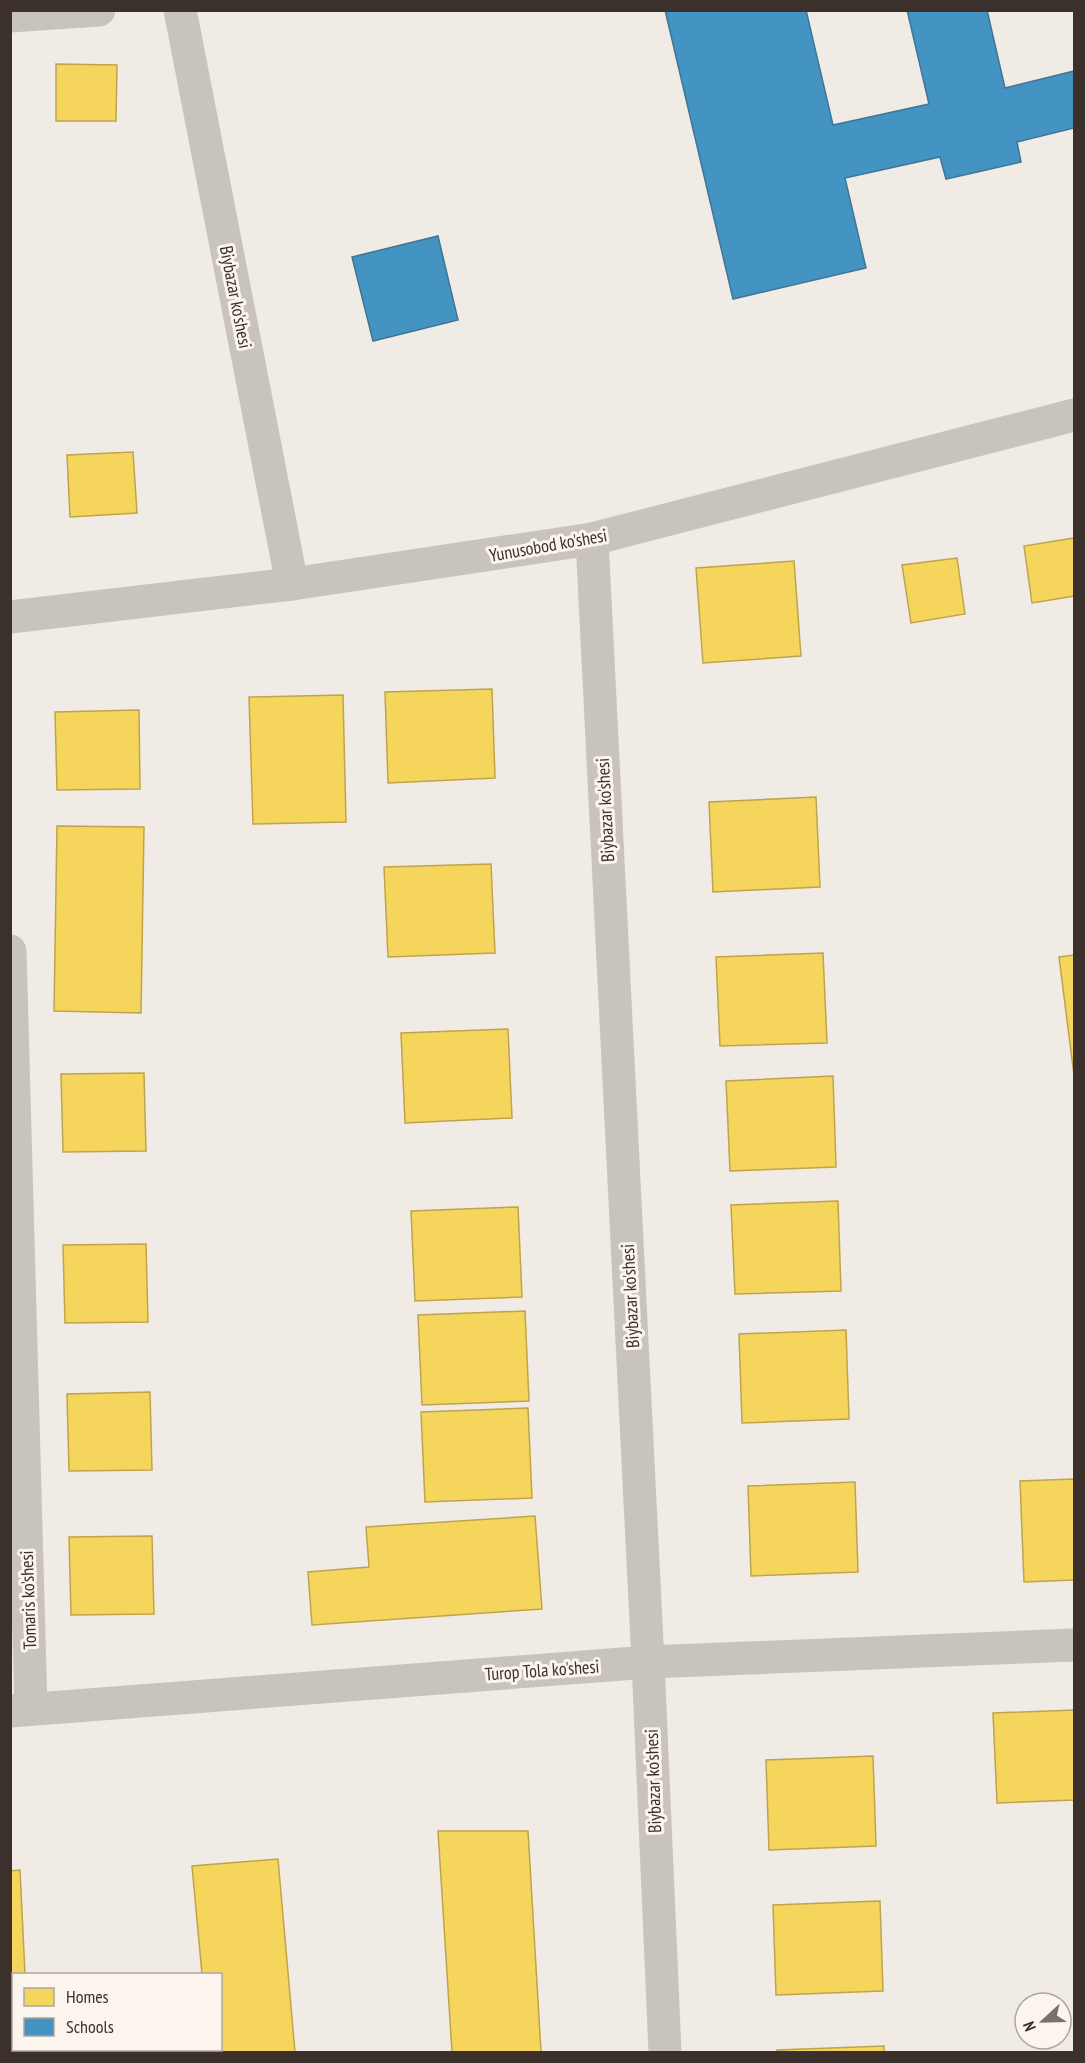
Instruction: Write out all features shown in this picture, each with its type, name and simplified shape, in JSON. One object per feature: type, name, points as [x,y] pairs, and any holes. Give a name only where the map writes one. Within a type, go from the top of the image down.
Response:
[{"type":"street","points":[[10,16],[99,10]]},
{"type":"street","name":"Biybazar ko'shesi","points":[[180,10],[292,584]]},
{"type":"street","name":"Yunusobod ko'shesi","points":[[10,616],[292,584],[592,539],[1074,415]]},
{"type":"street","name":"Biybazar ko'shesi","points":[[592,539],[648,1662],[665,2052]]},
{"type":"street","name":"Tomaris ko'shesi","points":[[10,951],[21,1710]]},
{"type":"street","name":"Turop Tola ko'shesi","points":[[21,1710],[648,1662],[1074,1645]]},
{"type":"building: Homes","points":[[56,64],[117,65],[116,121],[56,121]]},
{"type":"building: Homes","points":[[133,452],[137,513],[70,517],[67,455]]},
{"type":"building: Homes","points":[[1074,538],[1074,596],[1032,603],[1024,546]]},
{"type":"building: Homes","points":[[957,558],[965,614],[911,623],[902,565]]},
{"type":"building: Homes","points":[[794,561],[801,656],[703,663],[696,568]]},
{"type":"building: Homes","points":[[492,689],[495,778],[388,783],[385,692]]},
{"type":"building: Homes","points":[[343,695],[346,822],[253,824],[249,697]]},
{"type":"building: Homes","points":[[139,710],[140,789],[57,790],[55,712]]},
{"type":"building: Homes","points":[[816,797],[820,887],[713,892],[709,802]]},
{"type":"building: Homes","points":[[57,826],[144,827],[141,1013],[54,1011]]},
{"type":"building: Homes","points":[[491,864],[495,953],[388,957],[384,867]]},
{"type":"building: Homes","points":[[823,953],[827,1043],[720,1046],[716,957]]},
{"type":"building: Homes","points":[[1074,955],[1074,1075],[1059,957]]},
{"type":"building: Homes","points":[[508,1029],[512,1118],[405,1123],[401,1033]]},
{"type":"building: Homes","points":[[144,1073],[146,1151],[63,1152],[61,1074]]},
{"type":"building: Homes","points":[[833,1076],[836,1167],[730,1171],[726,1081]]},
{"type":"building: Homes","points":[[838,1201],[841,1291],[735,1294],[731,1205]]},
{"type":"building: Homes","points":[[518,1207],[522,1297],[415,1301],[411,1211]]},
{"type":"building: Homes","points":[[146,1244],[148,1322],[65,1323],[63,1245]]},
{"type":"building: Homes","points":[[525,1311],[529,1401],[422,1405],[418,1315]]},
{"type":"building: Homes","points":[[846,1330],[849,1419],[742,1423],[739,1334]]},
{"type":"building: Homes","points":[[150,1392],[152,1470],[69,1471],[67,1394]]},
{"type":"building: Homes","points":[[528,1408],[532,1498],[425,1502],[421,1412]]},
{"type":"building: Homes","points":[[1074,1479],[1074,1580],[1024,1582],[1020,1481]]},
{"type":"building: Homes","points":[[855,1482],[858,1572],[751,1576],[748,1486]]},
{"type":"building: Homes","points":[[535,1516],[542,1609],[312,1625],[308,1572],[369,1567],[366,1527]]},
{"type":"building: Homes","points":[[152,1536],[154,1614],[71,1615],[69,1537]]},
{"type":"building: Homes","points":[[1074,1710],[1074,1800],[997,1803],[993,1713]]},
{"type":"building: Homes","points":[[873,1756],[876,1846],[769,1850],[766,1760]]},
{"type":"building: Homes","points":[[438,1831],[528,1831],[541,2052],[452,2052]]},
{"type":"building: Homes","points":[[278,1859],[295,2052],[209,2052],[222,2051],[222,1973],[202,1973],[192,1866]]},
{"type":"building: Homes","points":[[20,1870],[25,1973],[12,1973],[12,2051],[29,2052],[10,2052],[10,1871]]},
{"type":"building: Homes","points":[[880,1901],[883,1991],[776,1995],[773,1905]]},
{"type":"building: Homes","points":[[884,2046],[884,2052],[777,2052],[777,2050]]},
{"type":"building: Schools","points":[[665,10],[806,10],[833,125],[929,104],[907,10],[987,10],[1005,88],[1074,71],[1074,128],[1017,142],[1021,162],[946,179],[940,157],[845,178],[866,268],[733,299]]},
{"type":"building: Schools","points":[[438,236],[458,320],[373,341],[352,257]]}]
